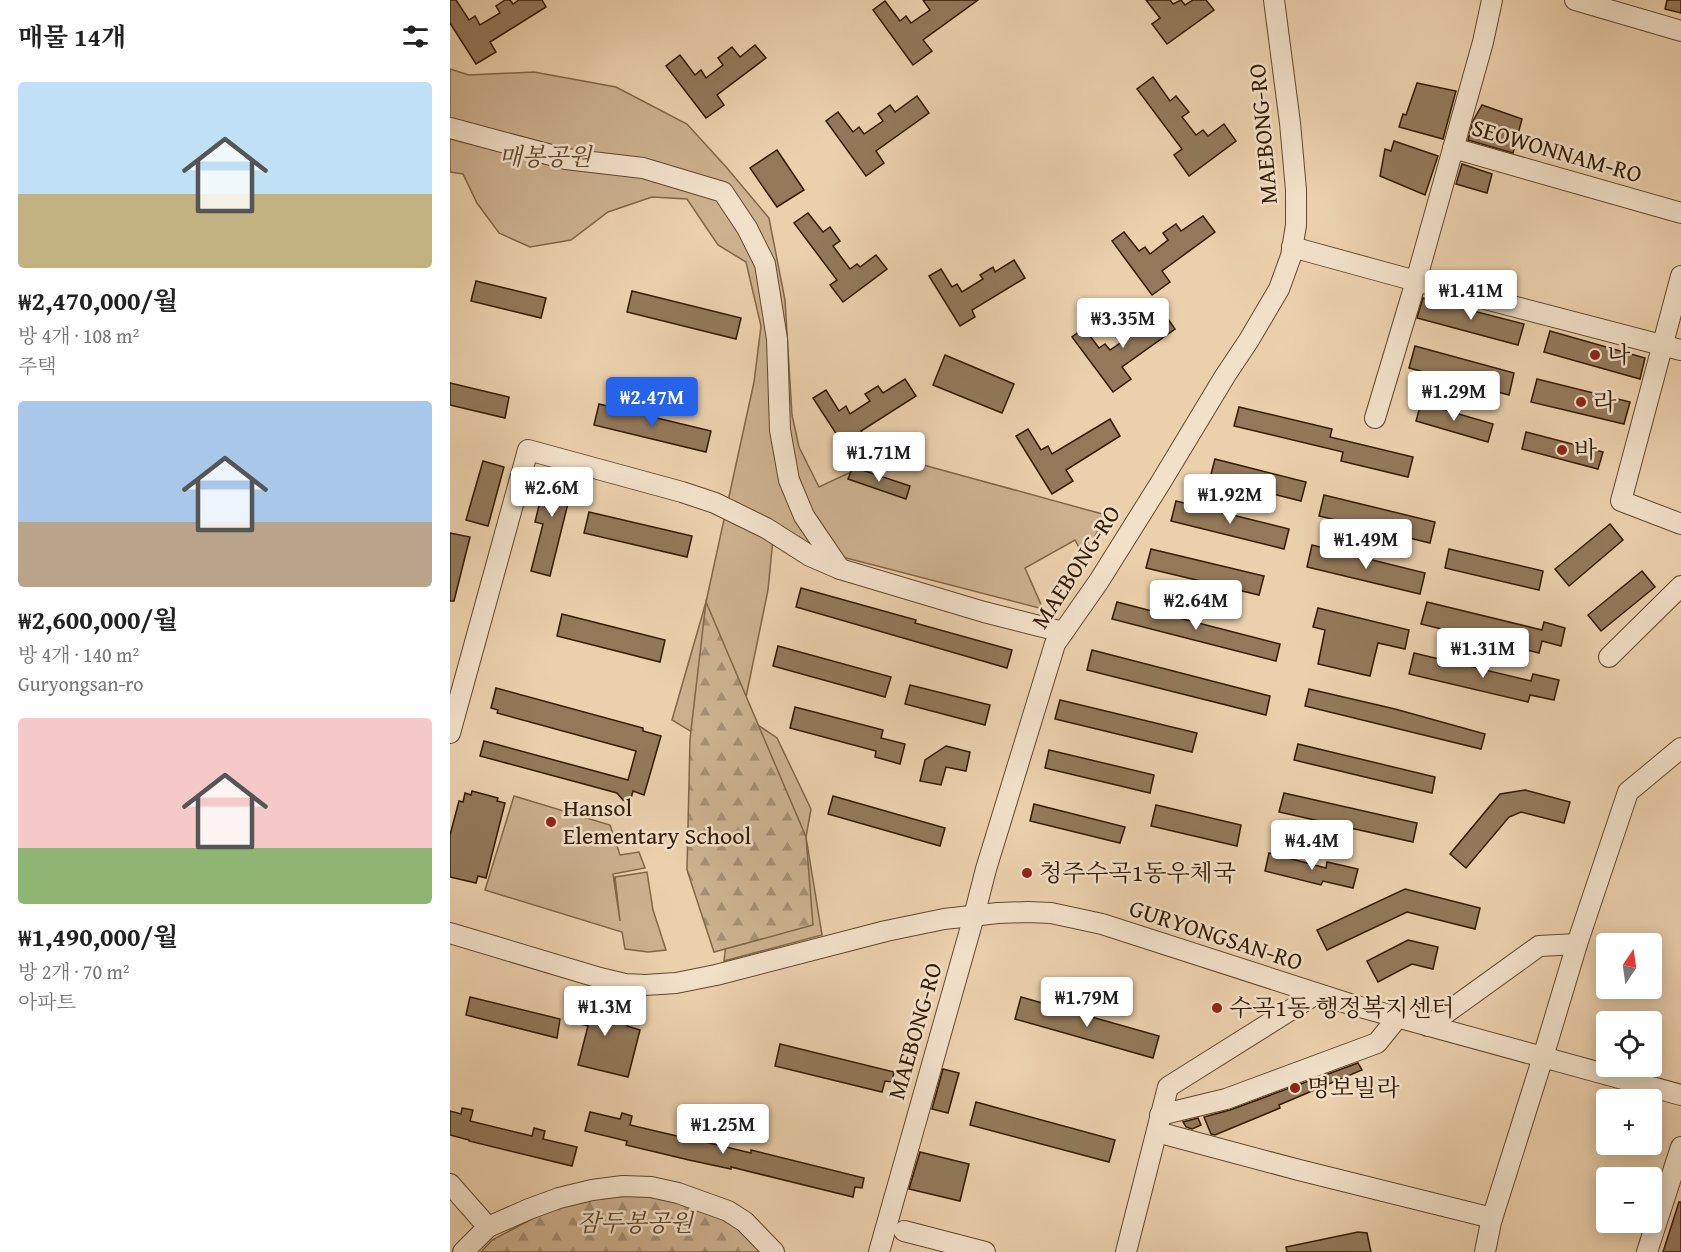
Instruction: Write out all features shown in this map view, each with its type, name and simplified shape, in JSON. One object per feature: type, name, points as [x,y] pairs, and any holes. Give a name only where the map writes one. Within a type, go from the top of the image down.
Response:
[{"type":"street","name":"MAEBONG-RO","points":[[879,1252],[986,869],[1055,644],[1099,581],[1225,376],[1250,340],[1279,289],[1291,256],[1296,225],[1294,161],[1274,0]]},
{"type":"street","points":[[1375,418],[1484,42],[1492,0]]},
{"type":"street","points":[[1575,0],[1681,31]]},
{"type":"street","points":[[450,128],[566,159],[643,168],[723,192],[747,228],[765,264],[777,339],[780,430],[789,480],[804,516],[840,569]]},
{"type":"street","name":"SEOWONNAM-RO","points":[[1453,148],[1681,213]]},
{"type":"street","points":[[1292,247],[1672,348]]},
{"type":"street","points":[[1681,276],[1672,348],[1621,501],[1681,524]]},
{"type":"street","points":[[450,733],[528,450],[715,503],[766,528],[810,556],[840,569],[984,612],[1063,632]]},
{"type":"street","points":[[1609,657],[1681,586]]},
{"type":"street","points":[[1485,1252],[1492,1218],[1577,944],[1628,792],[1678,757]]},
{"type":"street","name":"GURYONGSAN-RO","points":[[450,933],[600,978],[625,984],[645,985],[676,983],[716,975],[886,931],[944,920],[998,913],[1028,912],[1070,916],[1316,994],[1681,1095]]},
{"type":"street","points":[[1428,1026],[1539,946],[1577,944]]},
{"type":"street","points":[[1126,1252],[1168,1087],[1316,994]]},
{"type":"street","points":[[1159,1123],[1377,1043],[1398,1017]]},
{"type":"street","points":[[1159,1123],[1299,1170],[1492,1218]]},
{"type":"street","points":[[1647,1252],[1681,1147]]},
{"type":"street","points":[[450,1184],[488,1227]]},
{"type":"street","points":[[463,1252],[488,1227],[529,1209],[559,1198],[623,1186],[651,1187],[678,1193],[728,1210],[745,1222],[774,1252]]},
{"type":"street","points":[[904,1232],[986,1252]]},
{"type":"green space","name":"매봉공원","points":[[450,69],[469,75],[534,72],[616,87],[687,124],[727,168],[769,218],[785,300],[792,415],[799,447],[819,487],[887,455],[1106,515],[1084,557],[1075,540],[1025,568],[1043,609],[773,539],[768,590],[746,697],[758,725],[777,738],[811,809],[806,837],[822,935],[724,961],[746,779],[730,755],[672,720],[706,602],[754,382],[761,326],[746,262],[718,245],[687,199],[652,197],[608,212],[571,240],[530,247],[499,233],[477,203],[463,174],[450,172]]},
{"type":"green space","points":[[706,602],[806,837],[813,925],[714,952],[687,870],[690,739]]},
{"type":"green space","points":[[514,796],[610,825],[620,855],[639,852],[645,868],[613,874],[620,921],[615,877],[647,872],[653,910],[666,950],[648,952],[625,949],[622,932],[485,890]]},
{"type":"green space","name":"잠두봉공원","points":[[627,1193],[676,1199],[728,1218],[761,1252],[481,1252],[492,1240],[553,1208]]},
{"type":"building","points":[[450,0],[456,0],[469,20],[475,16],[480,25],[500,13],[496,6],[505,0],[510,0],[513,4],[519,0],[542,0],[546,7],[490,42],[496,52],[476,64],[450,23]]},
{"type":"building","points":[[923,0],[978,0],[923,40],[932,51],[913,65],[873,10],[885,1],[900,21],[906,16],[911,23],[930,10]]},
{"type":"building","points":[[1146,0],[1170,0],[1173,4],[1181,0],[1185,5],[1193,0],[1206,0],[1214,10],[1167,44],[1152,24],[1160,18]]},
{"type":"building","points":[[1667,0],[1681,0],[1681,13],[1665,9]]},
{"type":"building","points":[[755,45],[766,58],[717,95],[724,105],[706,118],[666,66],[680,55],[695,75],[701,70],[706,78],[723,65],[718,58],[732,47],[740,57]]},
{"type":"building","points":[[1153,77],[1170,101],[1176,96],[1189,112],[1182,117],[1196,135],[1203,130],[1208,136],[1224,124],[1236,141],[1189,176],[1174,155],[1182,149],[1137,89]]},
{"type":"building","points":[[1417,83],[1456,91],[1443,139],[1399,127],[1403,114],[1406,115]]},
{"type":"building","points":[[917,96],[929,113],[876,151],[884,163],[866,176],[826,121],[838,112],[853,132],[859,127],[864,134],[883,121],[878,114],[890,105],[895,112]]},
{"type":"building","points":[[1482,105],[1522,119],[1513,153],[1468,140],[1473,121]]},
{"type":"building","points":[[1394,141],[1438,156],[1425,195],[1380,176],[1385,149],[1391,151]]},
{"type":"building","points":[[777,150],[804,190],[777,207],[750,168]]},
{"type":"building","points":[[1462,164],[1492,174],[1487,193],[1456,184]]},
{"type":"building","points":[[808,213],[823,232],[830,227],[840,241],[833,246],[850,269],[857,264],[860,267],[876,255],[887,269],[843,302],[830,285],[837,280],[794,223]]},
{"type":"building","points":[[1203,216],[1215,232],[1162,271],[1170,282],[1152,295],[1112,241],[1124,232],[1139,251],[1145,247],[1150,254],[1168,240],[1163,233],[1176,224],[1181,231]]},
{"type":"building","points":[[1014,260],[1025,278],[972,310],[975,317],[960,326],[929,276],[941,269],[952,287],[957,284],[962,292],[983,279],[980,275],[993,267],[995,272]]},
{"type":"building","points":[[476,281],[546,298],[541,318],[471,301]]},
{"type":"building","points":[[632,291],[741,318],[736,339],[627,312]]},
{"type":"building","points":[[1423,298],[1524,324],[1518,345],[1417,318]]},
{"type":"building","points":[[1163,312],[1175,329],[1122,367],[1131,379],[1113,392],[1072,337],[1084,328],[1099,348],[1105,344],[1110,350],[1129,337],[1124,330],[1136,321],[1142,328]]},
{"type":"building","name":"나","points":[[1550,331],[1645,358],[1640,379],[1544,352]]},
{"type":"building","points":[[1415,346],[1514,373],[1509,395],[1409,368]]},
{"type":"building","points":[[945,355],[1014,384],[1002,413],[933,385]]},
{"type":"building","points":[[905,379],[916,396],[861,431],[869,443],[850,455],[813,398],[826,390],[839,411],[846,406],[850,414],[870,401],[865,394],[878,386],[883,393]]},
{"type":"building","name":"라","points":[[1537,379],[1630,402],[1624,424],[1531,402]]},
{"type":"building","points":[[450,383],[509,397],[505,418],[450,405]]},
{"type":"building","points":[[1421,403],[1493,424],[1488,442],[1416,421]]},
{"type":"building","points":[[599,404],[711,431],[706,452],[594,425]]},
{"type":"building","points":[[1239,407],[1332,429],[1330,437],[1413,457],[1408,477],[1341,461],[1343,452],[1234,426]]},
{"type":"building","points":[[1110,419],[1120,436],[1066,470],[1073,481],[1052,494],[1016,436],[1028,429],[1041,450],[1048,446],[1052,454]]},
{"type":"building","name":"바","points":[[1526,432],[1603,452],[1598,469],[1522,449]]},
{"type":"building","points":[[1215,459],[1306,482],[1301,501],[1210,478]]},
{"type":"building","points":[[483,461],[504,467],[488,526],[466,520]]},
{"type":"building","points":[[853,467],[910,486],[906,499],[848,479]]},
{"type":"building","points":[[548,468],[575,475],[550,576],[531,571],[543,524],[535,522]]},
{"type":"building","points":[[1324,495],[1435,522],[1430,543],[1319,516]]},
{"type":"building","points":[[1176,501],[1289,529],[1284,549],[1171,521]]},
{"type":"building","points":[[589,512],[692,536],[687,557],[584,533]]},
{"type":"building","points":[[1610,524],[1623,540],[1569,586],[1555,569]]},
{"type":"building","points":[[450,533],[470,537],[454,601],[450,601]]},
{"type":"building","points":[[1312,545],[1425,573],[1420,594],[1307,567]]},
{"type":"building","points":[[1151,549],[1264,576],[1259,595],[1146,568]]},
{"type":"building","points":[[1449,549],[1543,571],[1539,590],[1445,568]]},
{"type":"building","points":[[1642,571],[1655,587],[1601,631],[1588,615]]},
{"type":"building","points":[[801,588],[1012,650],[1007,668],[796,607]]},
{"type":"building","points":[[1117,602],[1280,644],[1276,661],[1112,619]]},
{"type":"building","points":[[1427,602],[1542,630],[1544,622],[1565,628],[1561,646],[1542,641],[1539,653],[1421,624]]},
{"type":"building","points":[[1318,608],[1409,630],[1405,649],[1378,643],[1370,676],[1318,664],[1325,630],[1313,627]]},
{"type":"building","points":[[562,614],[665,640],[660,662],[557,636]]},
{"type":"building","points":[[778,646],[891,677],[885,697],[773,666]]},
{"type":"building","points":[[1092,650],[1270,696],[1266,715],[1087,670]]},
{"type":"building","points":[[1414,653],[1531,681],[1533,674],[1559,680],[1554,700],[1530,695],[1528,702],[1409,674]]},
{"type":"building","points":[[910,685],[990,705],[985,725],[905,704]]},
{"type":"building","points":[[496,688],[643,728],[643,731],[661,736],[644,795],[633,791],[630,802],[623,800],[617,793],[480,756],[484,741],[628,780],[636,751],[497,713],[498,710],[491,708]]},
{"type":"building","points":[[1309,689],[1395,709],[1485,734],[1481,749],[1305,706]]},
{"type":"building","points":[[1060,700],[1197,733],[1192,752],[1055,719]]},
{"type":"building","points":[[795,707],[883,730],[881,738],[905,744],[900,764],[875,757],[876,751],[790,728]]},
{"type":"building","points":[[1298,744],[1435,777],[1432,793],[1294,760]]},
{"type":"building","points":[[946,746],[970,752],[966,771],[946,767],[941,785],[920,781],[925,760]]},
{"type":"building","points":[[1049,750],[1154,775],[1150,793],[1045,768]]},
{"type":"building","points":[[1525,790],[1570,802],[1564,823],[1521,812],[1509,817],[1466,868],[1450,854],[1500,794]]},
{"type":"building","points":[[472,791],[498,798],[497,801],[505,803],[486,878],[478,876],[476,883],[450,877],[450,835],[459,801],[463,802],[465,793],[471,795]]},
{"type":"building","points":[[1284,793],[1417,823],[1413,842],[1279,812]]},
{"type":"building","points":[[833,796],[945,828],[940,846],[828,814]]},
{"type":"building","points":[[1034,804],[1125,827],[1120,843],[1030,821]]},
{"type":"building","points":[[1156,805],[1241,825],[1237,846],[1151,826]]},
{"type":"building","points":[[1269,853],[1326,868],[1327,862],[1358,869],[1353,888],[1323,881],[1321,885],[1265,871]]},
{"type":"building","points":[[1405,889],[1480,908],[1475,929],[1407,912],[1327,950],[1317,930]]},
{"type":"building","points":[[1408,940],[1438,947],[1433,969],[1412,964],[1378,982],[1367,961]]},
{"type":"building","points":[[578,995],[607,1003],[606,1009],[630,1016],[627,1026],[640,1030],[628,1077],[578,1065],[588,1026],[571,1021]]},
{"type":"building","points":[[470,997],[560,1019],[557,1038],[466,1015]]},
{"type":"building","points":[[1021,997],[1159,1036],[1153,1058],[1015,1019]]},
{"type":"building","points":[[780,1044],[894,1072],[892,1082],[885,1081],[882,1092],[775,1066]]},
{"type":"building","name":"명보빌라","points":[[1358,1063],[1362,1070],[1279,1105],[1280,1108],[1215,1135],[1211,1134],[1204,1117],[1230,1110]]},
{"type":"building","points":[[943,1069],[959,1073],[948,1113],[932,1109]]},
{"type":"building","points":[[976,1102],[1115,1140],[1109,1162],[970,1125]]},
{"type":"building","points":[[462,1108],[473,1110],[470,1121],[532,1136],[534,1128],[545,1131],[543,1139],[577,1147],[572,1166],[450,1135],[450,1111],[461,1114]]},
{"type":"building","points":[[590,1112],[620,1119],[622,1113],[632,1116],[630,1125],[694,1140],[696,1133],[706,1135],[705,1142],[751,1153],[751,1150],[864,1178],[862,1188],[855,1187],[853,1197],[731,1167],[731,1169],[626,1145],[627,1141],[585,1131]]},
{"type":"building","points":[[1198,1118],[1201,1125],[1192,1129],[1186,1127],[1183,1122]]},
{"type":"building","points":[[920,1152],[969,1164],[960,1201],[909,1189]]},
{"type":"building","points":[[1679,1202],[1681,1202],[1681,1252],[1663,1252]]},
{"type":"building","points":[[1358,1232],[1367,1233],[1371,1252],[1287,1252],[1286,1247]]},
{"type":"place","name":"나","points":[[1595,355]]},
{"type":"place","name":"라","points":[[1581,402]]},
{"type":"place","name":"바","points":[[1562,450]]},
{"type":"place","name":"Hansol Elementary School","points":[[551,822]]},
{"type":"place","name":"청주수곡1동우체국","points":[[1027,873]]},
{"type":"place","name":"수곡1동 행정복지센터","points":[[1217,1008]]},
{"type":"place","name":"명보빌라","points":[[1295,1088]]}]
